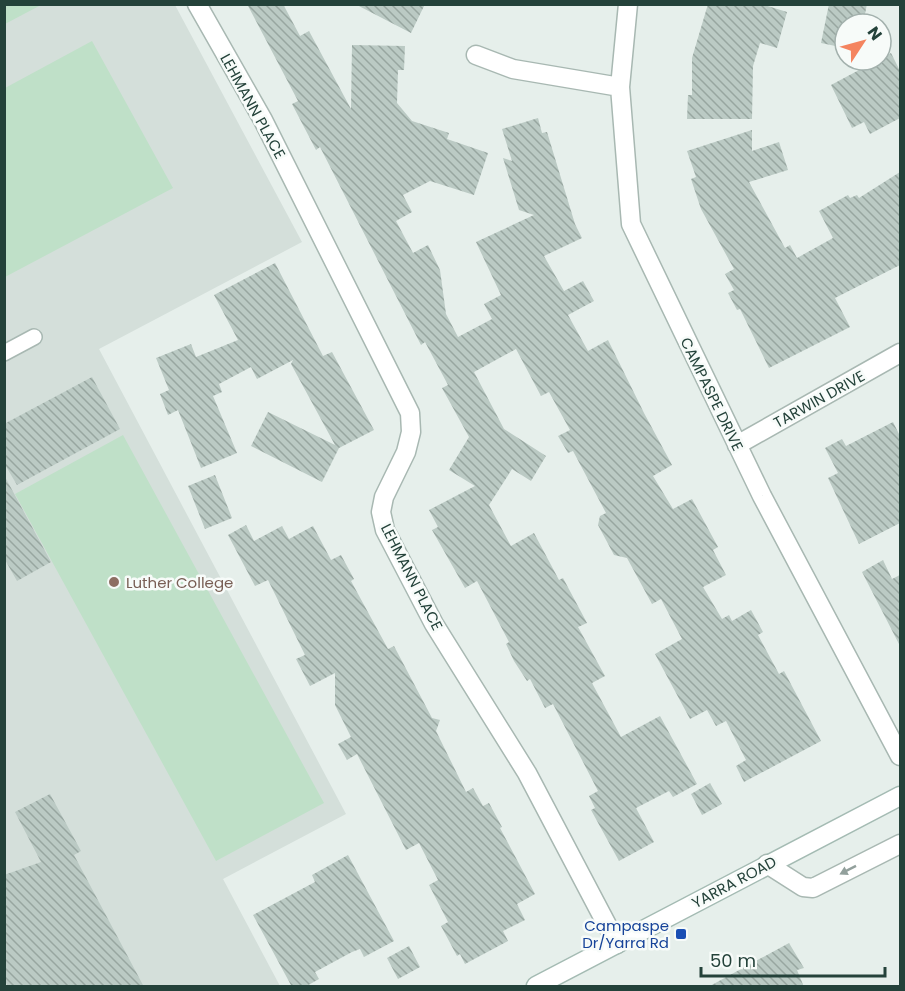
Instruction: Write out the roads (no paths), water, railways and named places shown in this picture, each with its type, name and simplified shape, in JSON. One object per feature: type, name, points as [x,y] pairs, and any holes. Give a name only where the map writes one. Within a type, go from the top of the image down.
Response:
[{"type":"street","name":"LEHMANN PLACE","points":[[197,4],[263,120],[410,413],[411,432],[406,452],[384,497],[381,512],[385,530],[434,624],[527,773],[617,944]]},
{"type":"street","name":"CAMPASPE DRIVE","points":[[628,4],[620,87],[631,224],[736,445],[900,756]]},
{"type":"street","points":[[476,56],[513,69],[620,87]]},
{"type":"street","name":"TARWIN DRIVE","points":[[736,445],[900,353]]},
{"type":"street","name":"YARRA ROAD","points":[[536,987],[900,796]]},
{"type":"street","points":[[767,864],[803,887],[813,888],[900,844]]},
{"type":"lane","points":[[4,353],[34,337]]},
{"type":"place","name":"Luther College","points":[[114,582]]},
{"type":"place","name":"Campaspe Dr/Yarra Rd","points":[[681,934]]}]
